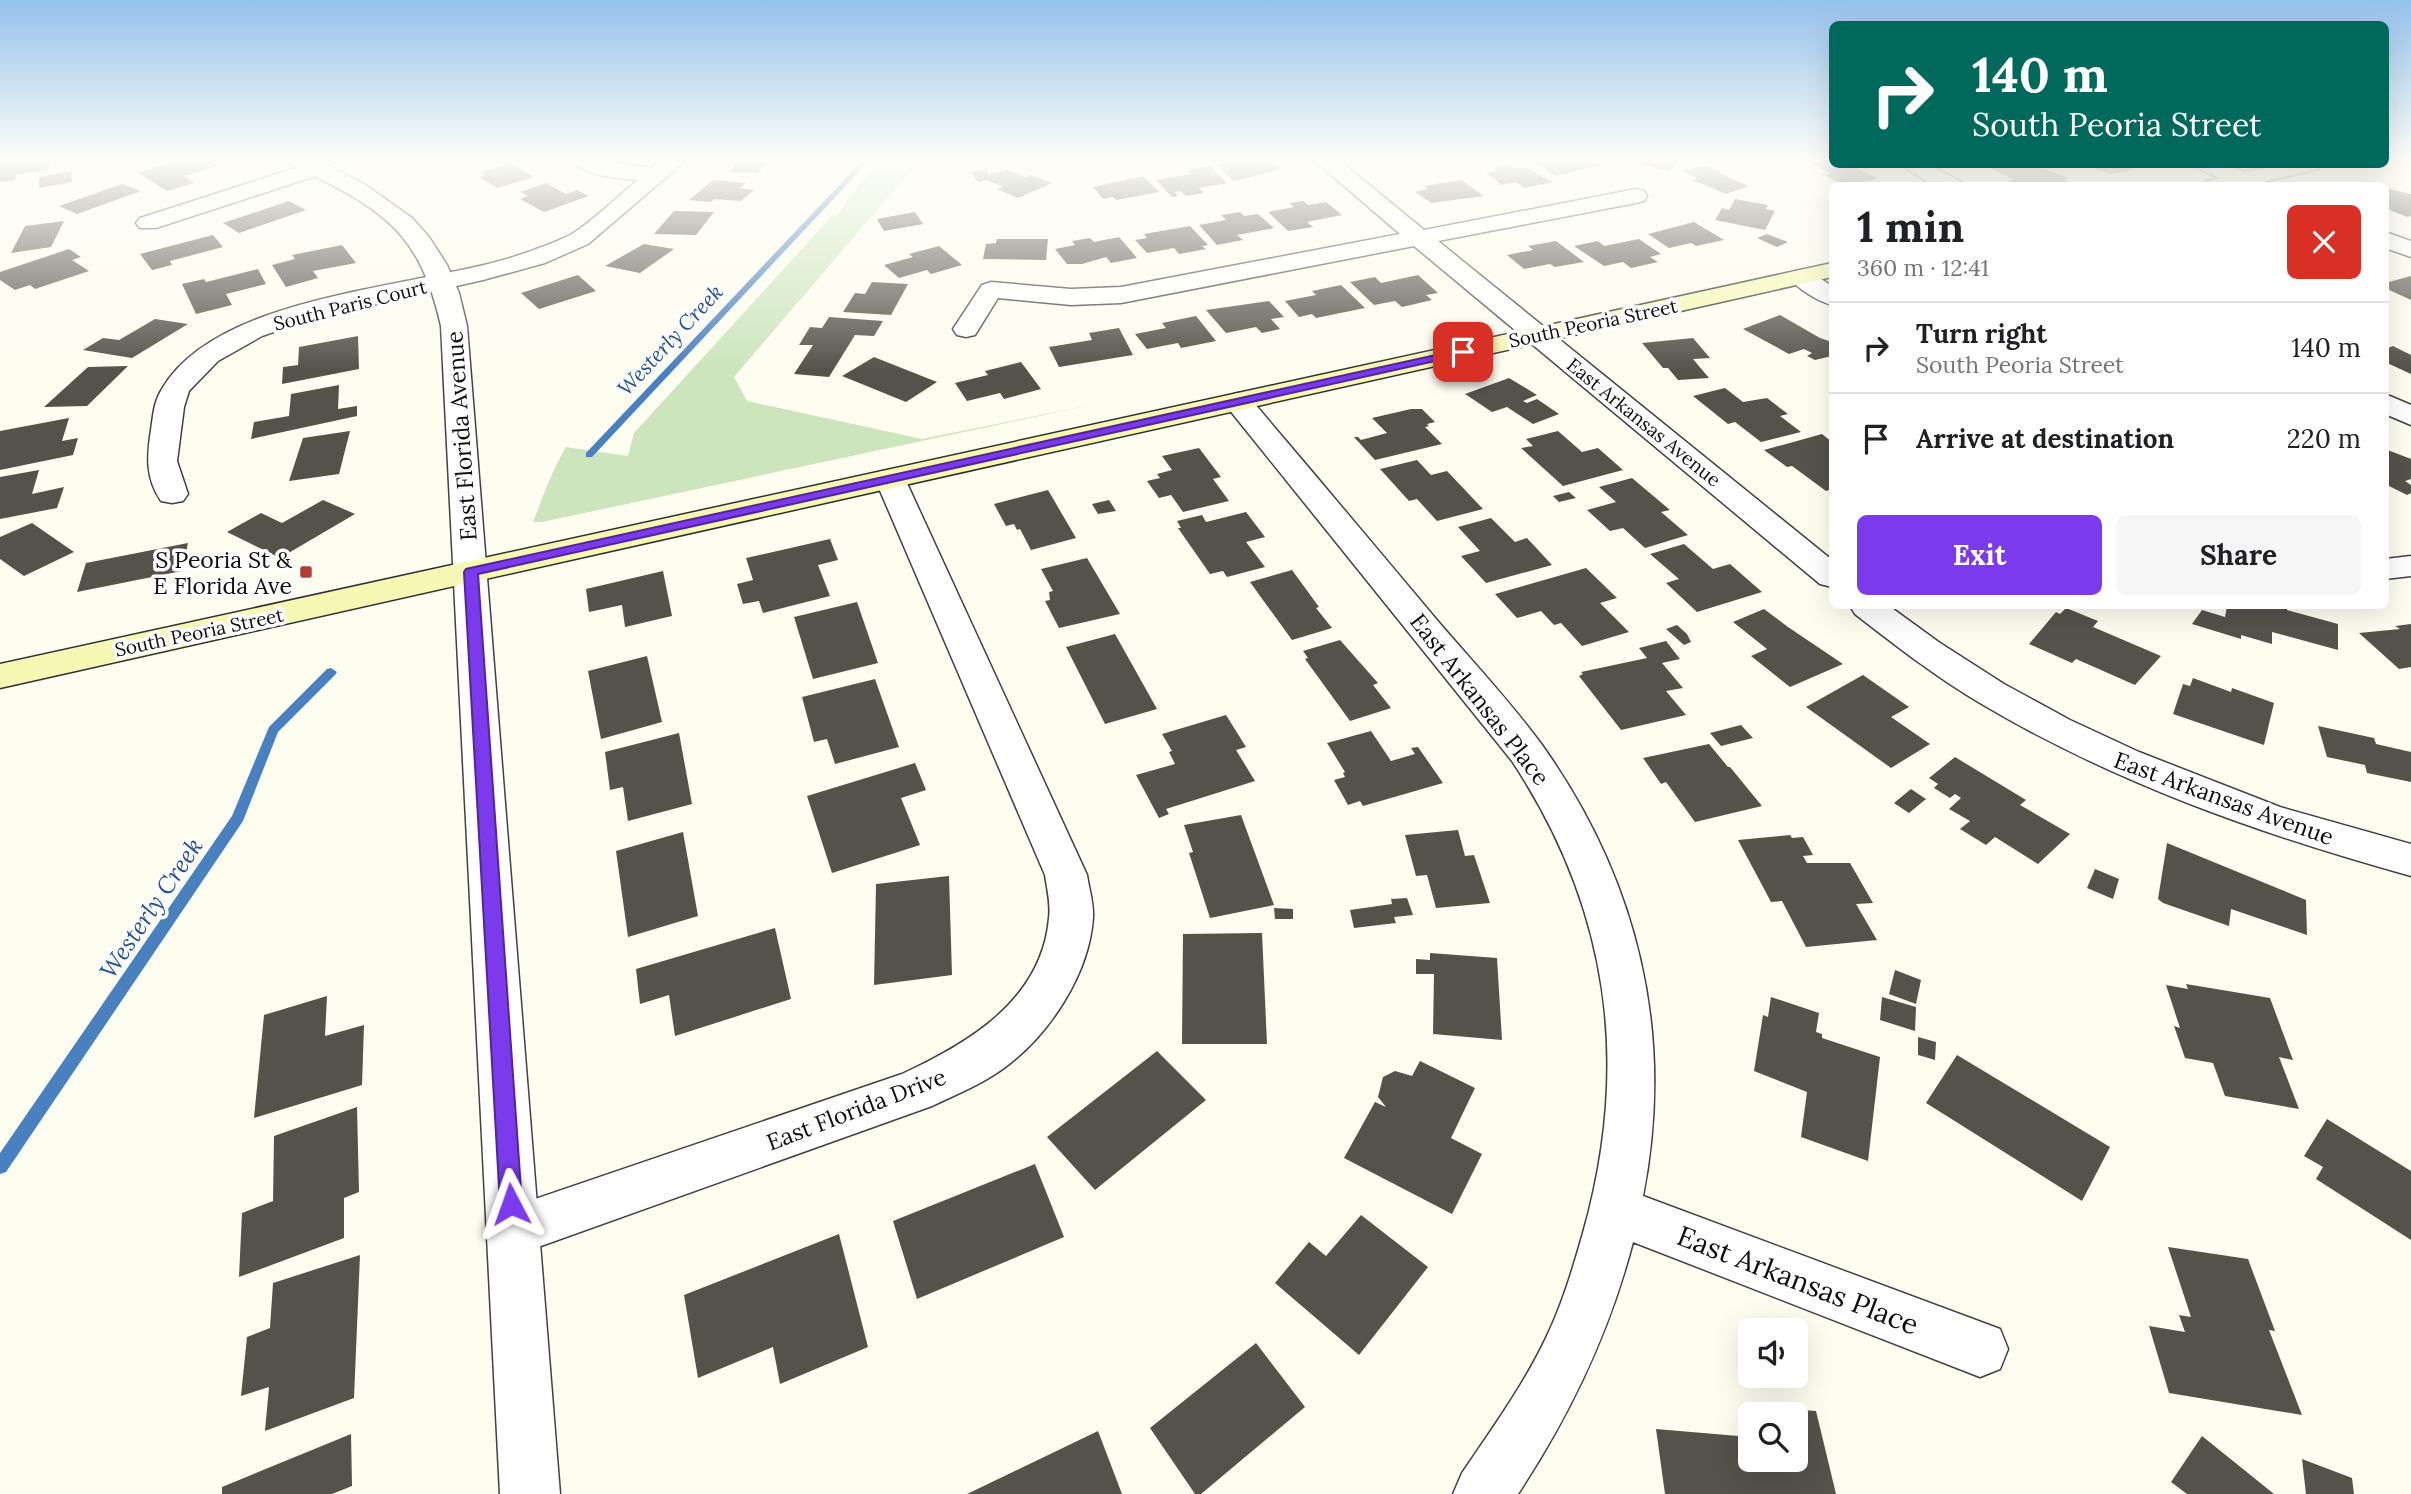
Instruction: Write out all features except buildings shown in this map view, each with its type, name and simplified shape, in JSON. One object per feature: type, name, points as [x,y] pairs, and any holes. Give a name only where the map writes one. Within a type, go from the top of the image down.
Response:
[{"type":"main road","name":"South Peoria Street","points":[[0,676],[1829,271]]},
{"type":"street","name":"East Florida Avenue","points":[[412,231],[433,259],[445,281],[454,326],[530,1494]]},
{"type":"street","name":"South Paris Court","points":[[172,494],[160,467],[170,402],[176,387],[211,354],[237,339],[290,317],[513,266],[564,248],[590,231]]},
{"type":"street","name":"East Arkansas Avenue","points":[[1410,231],[1829,575]]},
{"type":"street","points":[[966,329],[991,290],[1071,297],[1121,295],[1457,231]]},
{"type":"street","points":[[2389,241],[2411,250]]},
{"type":"street","points":[[1801,277],[1829,295]]},
{"type":"street","name":"East Arkansas Place","points":[[1238,402],[1526,751],[1558,799],[1586,853],[1608,911],[1628,1009],[1631,1080],[1625,1156],[1616,1211],[1575,1336],[1531,1422],[1483,1494]]},
{"type":"street","points":[[2389,405],[2411,416]]},
{"type":"street","name":"East Florida Drive","points":[[513,1231],[915,1091],[970,1064],[1008,1036],[1044,996],[1062,960],[1071,917],[1066,876],[890,479]]},
{"type":"street","points":[[2389,569],[2411,566]]},
{"type":"street","name":"East Arkansas Avenue","points":[[1871,609],[1950,668],[2010,705],[2112,757],[2270,820],[2411,860]]},
{"type":"street","name":"East Arkansas Place","points":[[1616,1211],[1980,1349]]},
{"type":"green space","points":[[818,231],[859,231],[734,377],[747,401],[922,439],[1091,405],[533,522],[566,447],[628,456],[634,433]]},
{"type":"waterway","name":"Westerly Creek","points":[[589,455],[800,231]]},
{"type":"waterway","name":"Westerly Creek","points":[[0,1167],[238,818],[273,730],[331,672]]},
{"type":"place","name":"S Peoria St & E Florida Ave","points":[[306,572]]},
{"type":"route","points":[[511,1204],[471,572],[1463,352]]}]
